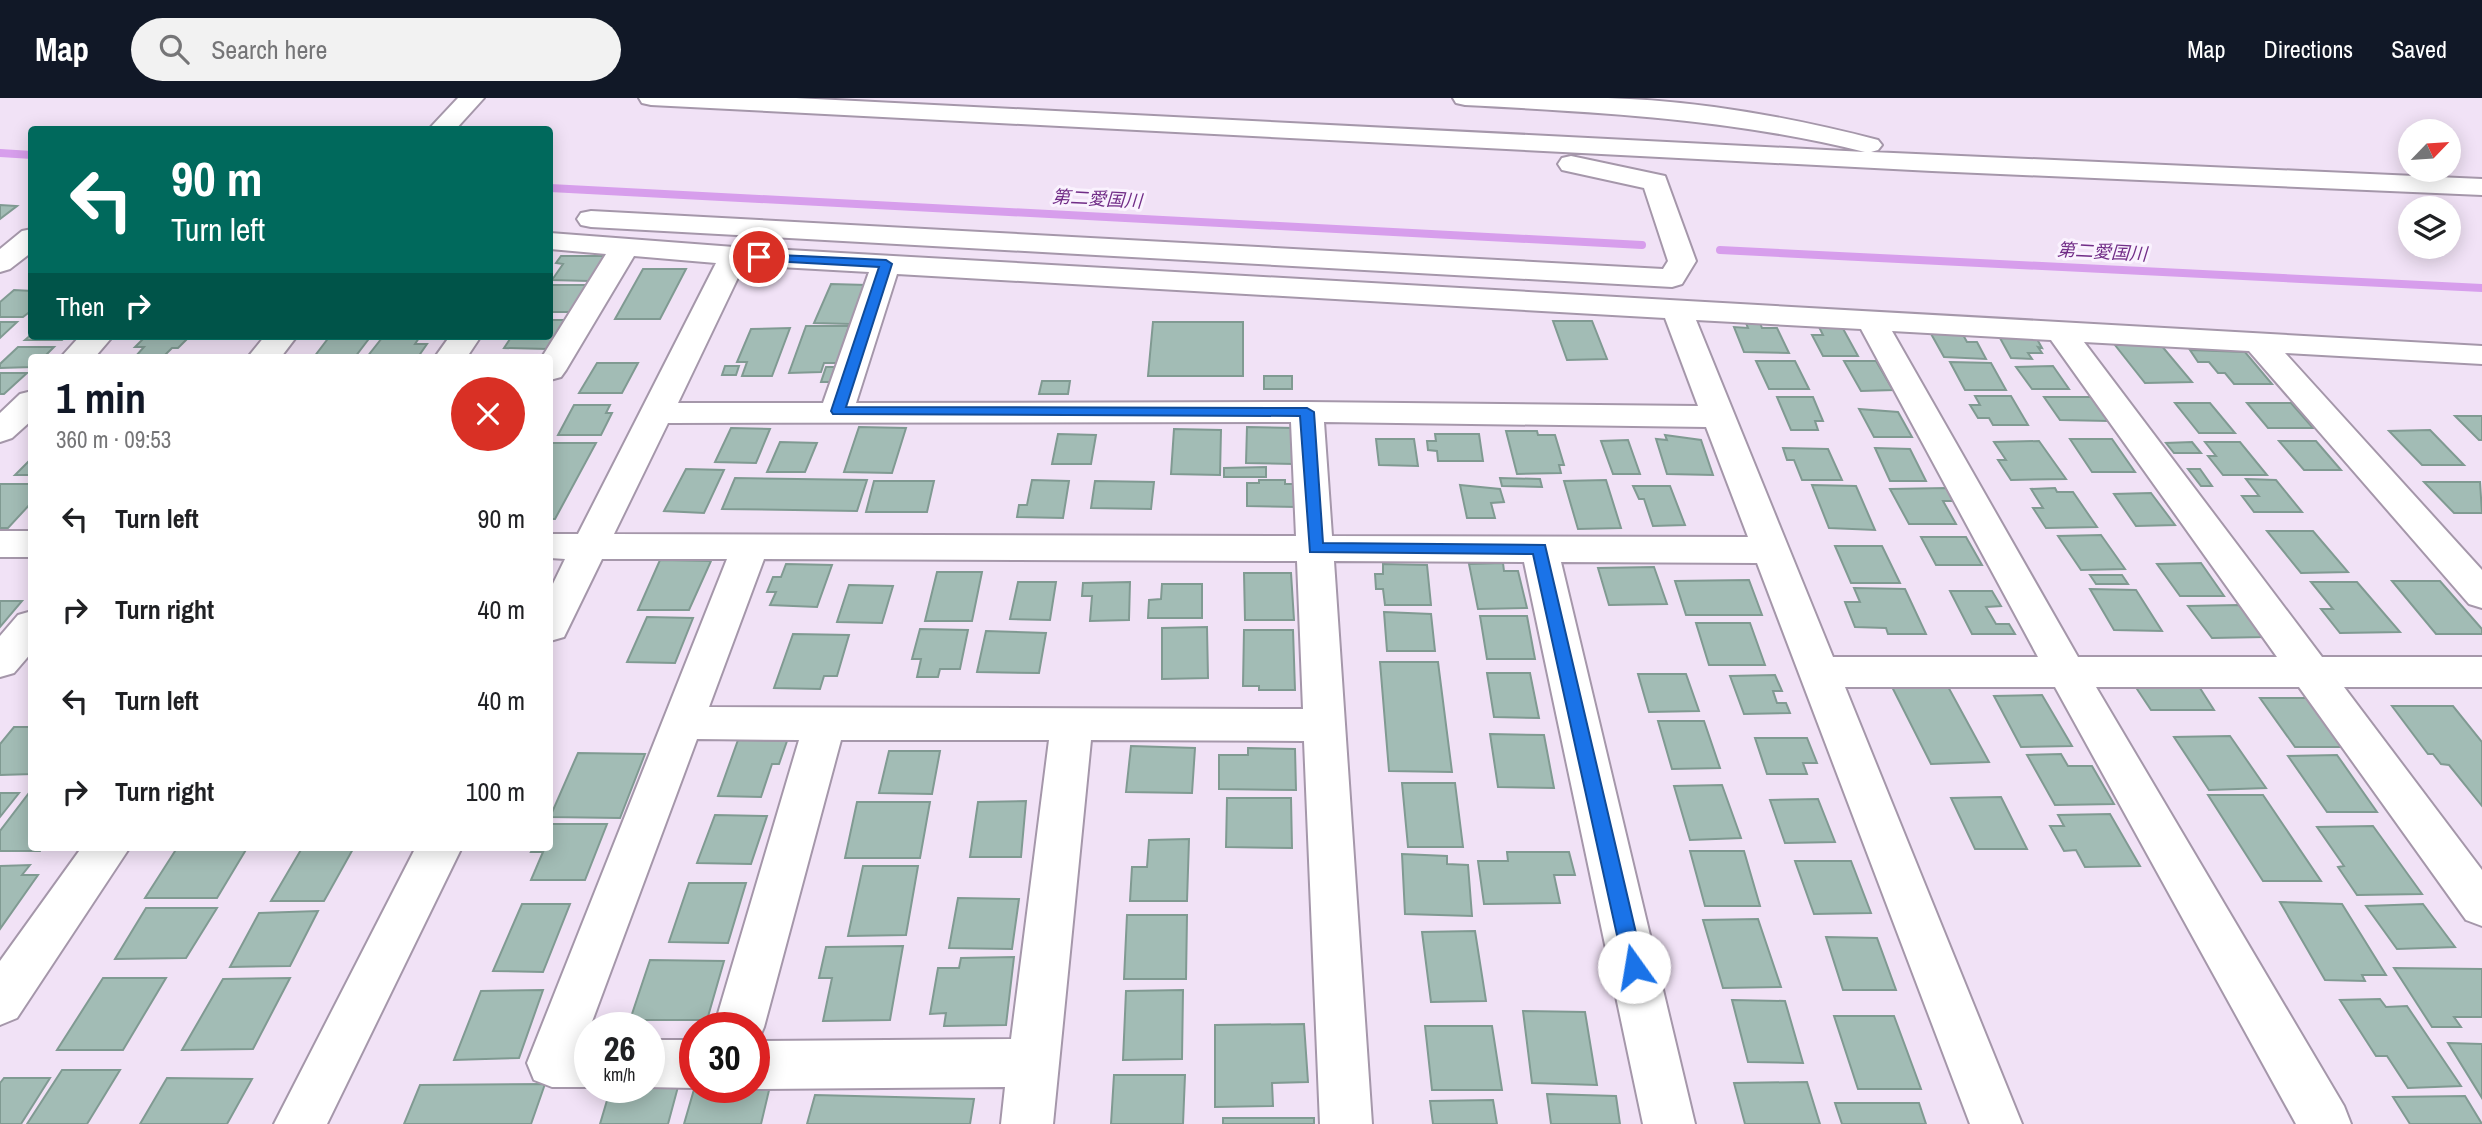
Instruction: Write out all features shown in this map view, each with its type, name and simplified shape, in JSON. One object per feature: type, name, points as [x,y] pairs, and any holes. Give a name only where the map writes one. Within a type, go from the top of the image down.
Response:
[{"type":"street","points":[[444,126],[472,98]]},
{"type":"street","points":[[651,98],[881,104],[1503,142],[2482,187]]},
{"type":"street","points":[[1465,98],[1666,108],[1812,129],[1932,163]]},
{"type":"street","points":[[553,216],[1672,278],[1682,261],[1656,182],[1524,153],[1503,142]]},
{"type":"street","points":[[0,263],[28,240]]},
{"type":"street","points":[[553,242],[734,256],[2468,354],[2482,379]]},
{"type":"street","points":[[553,365],[625,247]]},
{"type":"street","points":[[553,621],[734,256]]},
{"type":"street","points":[[837,411],[886,264]]},
{"type":"street","points":[[1676,308],[1996,1124]]},
{"type":"street","points":[[1872,322],[2066,671],[2325,1124]]},
{"type":"street","points":[[2061,331],[2482,906]]},
{"type":"street","points":[[80,354],[94,340]]},
{"type":"street","points":[[267,354],[279,340]]},
{"type":"street","points":[[2260,344],[2482,594]]},
{"type":"street","points":[[0,431],[28,405]]},
{"type":"street","points":[[656,413],[1307,412],[1719,416]]},
{"type":"street","points":[[1307,412],[1346,1124]]},
{"type":"street","points":[[0,544],[28,544]]},
{"type":"street","points":[[553,546],[1770,550]]},
{"type":"street","points":[[574,1063],[552,1063],[750,547]]},
{"type":"street","points":[[1540,549],[1669,1124]]},
{"type":"street","points":[[0,662],[28,630]]},
{"type":"street","points":[[1818,672],[2311,670],[2482,673]]},
{"type":"street","points":[[684,723],[1324,725]]},
{"type":"street","points":[[743,1012],[825,723]]},
{"type":"street","points":[[1027,1124],[1072,725]]},
{"type":"street","points":[[0,1002],[104,851]]},
{"type":"street","points":[[300,1124],[437,851]]},
{"type":"street","points":[[770,1065],[1034,1063]]},
{"type":"building","points":[[0,205],[17,206],[0,219]]},
{"type":"building","points":[[561,256],[605,256],[589,281],[553,280],[563,264],[556,263]]},
{"type":"building","points":[[643,269],[686,269],[660,319],[615,319]]},
{"type":"building","points":[[831,284],[866,285],[851,324],[814,323]]},
{"type":"building","points":[[553,285],[590,285],[573,312],[553,312]]},
{"type":"building","points":[[14,290],[28,291],[28,313],[23,317],[0,317],[0,302]]},
{"type":"building","points":[[553,320],[567,320],[548,349],[504,348],[509,340],[553,340]]},
{"type":"building","points":[[1553,321],[1592,321],[1607,359],[1567,360]]},
{"type":"building","points":[[0,322],[17,322],[0,338]]},
{"type":"building","points":[[1153,322],[1243,322],[1243,376],[1148,376]]},
{"type":"building","points":[[1746,323],[1760,323],[1762,328],[1777,328],[1789,353],[1744,352],[1734,327],[1748,328]]},
{"type":"building","points":[[1818,325],[1841,325],[1858,356],[1823,356],[1812,335],[1823,335]]},
{"type":"building","points":[[806,326],[849,326],[837,363],[824,363],[821,372],[789,373]]},
{"type":"building","points":[[790,328],[772,376],[742,376],[747,362],[737,362],[751,329]]},
{"type":"building","points":[[1930,332],[1962,333],[1967,342],[1977,342],[1986,359],[1944,357]]},
{"type":"building","points":[[2000,338],[2037,339],[2042,353],[2028,353],[2032,359],[2011,358]]},
{"type":"building","points":[[142,340],[186,340],[166,354],[138,354],[144,347],[135,347]]},
{"type":"building","points":[[327,340],[368,340],[357,354],[316,354]]},
{"type":"building","points":[[380,340],[418,340],[415,344],[427,344],[420,354],[369,354]]},
{"type":"building","points":[[2115,345],[2161,345],[2192,382],[2145,383]]},
{"type":"building","points":[[18,347],[54,347],[47,354],[28,354],[28,367],[0,368],[0,364]]},
{"type":"building","points":[[2190,350],[2245,352],[2272,384],[2234,384],[2225,373],[2218,373],[2209,362],[2198,362]]},
{"type":"building","points":[[1756,361],[1795,361],[1809,389],[1769,389]]},
{"type":"building","points":[[1844,361],[1876,361],[1893,390],[1861,391]]},
{"type":"building","points":[[1950,362],[1991,363],[2006,390],[1965,390]]},
{"type":"building","points":[[597,363],[638,363],[622,393],[579,393]]},
{"type":"building","points":[[725,366],[739,366],[736,375],[722,375]]},
{"type":"building","points":[[2053,366],[2069,389],[2032,389],[2016,367]]},
{"type":"building","points":[[826,367],[835,367],[830,382],[821,382]]},
{"type":"building","points":[[0,373],[27,373],[4,394],[0,394]]},
{"type":"building","points":[[1264,376],[1292,376],[1292,389],[1264,389]]},
{"type":"building","points":[[1042,381],[1070,381],[1068,394],[1039,394]]},
{"type":"building","points":[[1975,396],[2011,396],[2028,425],[1993,425],[1989,418],[1978,418],[1970,405],[1980,405]]},
{"type":"building","points":[[1777,397],[1813,397],[1823,421],[1815,421],[1818,430],[1791,430]]},
{"type":"building","points":[[2044,397],[2091,397],[2108,421],[2060,420]]},
{"type":"building","points":[[2175,403],[2210,403],[2235,433],[2199,433]]},
{"type":"building","points":[[2247,403],[2291,403],[2313,428],[2268,428]]},
{"type":"building","points":[[574,405],[610,405],[606,413],[612,413],[601,435],[558,435]]},
{"type":"building","points":[[1859,409],[1898,412],[1912,437],[1874,437]]},
{"type":"building","points":[[2455,416],[2482,416],[2482,440],[2479,440]]},
{"type":"building","points":[[859,427],[906,428],[892,473],[844,472]]},
{"type":"building","points":[[1247,427],[1294,428],[1294,464],[1246,463]]},
{"type":"building","points":[[731,428],[770,429],[756,463],[715,462]]},
{"type":"building","points":[[1174,429],[1221,430],[1220,475],[1171,474]]},
{"type":"building","points":[[2430,430],[2464,465],[2422,465],[2389,431]]},
{"type":"building","points":[[1506,431],[1537,431],[1538,435],[1555,435],[1564,465],[1559,465],[1561,473],[1517,474]]},
{"type":"building","points":[[1058,434],[1096,435],[1091,464],[1052,464]]},
{"type":"building","points":[[1435,434],[1479,434],[1483,461],[1438,461],[1437,451],[1428,450],[1427,441],[1436,441]]},
{"type":"building","points":[[1665,435],[1701,440],[1713,475],[1667,474],[1656,439],[1667,440]]},
{"type":"building","points":[[1376,439],[1414,439],[1418,466],[1379,465]]},
{"type":"building","points":[[2070,439],[2112,439],[2135,472],[2092,472]]},
{"type":"building","points":[[1628,440],[1640,474],[1613,474],[1601,441]]},
{"type":"building","points":[[2039,441],[2066,479],[2011,480],[1998,460],[2006,460],[1994,442]]},
{"type":"building","points":[[2279,441],[2316,441],[2341,470],[2304,470]]},
{"type":"building","points":[[780,442],[817,443],[805,472],[767,472]]},
{"type":"building","points":[[2192,442],[2201,453],[2174,453],[2166,443]]},
{"type":"building","points":[[2205,442],[2240,442],[2267,475],[2223,475],[2208,456],[2216,456]]},
{"type":"building","points":[[553,443],[596,443],[555,519]]},
{"type":"building","points":[[1783,448],[1828,449],[1842,480],[1802,480],[1794,460],[1787,460]]},
{"type":"building","points":[[1875,448],[1910,449],[1926,481],[1890,481]]},
{"type":"building","points":[[28,462],[28,475],[15,475]]},
{"type":"building","points":[[1266,467],[1266,477],[1224,477],[1224,468]]},
{"type":"building","points":[[686,469],[724,470],[704,513],[664,511]]},
{"type":"building","points":[[2188,469],[2200,469],[2212,486],[2201,486]]},
{"type":"building","points":[[735,478],[867,480],[857,511],[722,509]]},
{"type":"building","points":[[1500,478],[1540,479],[1542,487],[1502,486]]},
{"type":"building","points":[[2246,479],[2276,480],[2302,512],[2254,512],[2242,496],[2259,496]]},
{"type":"building","points":[[1032,480],[1069,481],[1063,518],[1017,517],[1019,505],[1027,505]]},
{"type":"building","points":[[1259,480],[1285,480],[1285,484],[1297,484],[1297,507],[1247,506],[1247,483],[1259,483]]},
{"type":"building","points":[[1606,480],[1621,528],[1578,529],[1564,481]]},
{"type":"building","points":[[874,481],[934,481],[927,512],[866,512]]},
{"type":"building","points":[[1095,481],[1154,482],[1151,509],[1091,508]]},
{"type":"building","points":[[2424,482],[2480,482],[2482,513],[2454,513]]},
{"type":"building","points":[[0,484],[28,484],[28,506],[8,528],[0,528]]},
{"type":"building","points":[[1460,485],[1500,489],[1504,502],[1491,503],[1495,518],[1467,518]]},
{"type":"building","points":[[1812,485],[1856,486],[1875,530],[1829,528]]},
{"type":"building","points":[[1633,486],[1670,486],[1685,525],[1653,526],[1644,499],[1639,499]]},
{"type":"building","points":[[1947,488],[1954,501],[1943,501],[1956,524],[1909,524],[1890,489]]},
{"type":"building","points":[[2055,488],[2057,492],[2073,492],[2097,527],[2046,528],[2033,508],[2043,508],[2031,489]]},
{"type":"building","points":[[2151,493],[2175,525],[2136,526],[2114,494]]},
{"type":"building","points":[[2267,531],[2313,531],[2348,572],[2301,573]]},
{"type":"building","points":[[2101,535],[2125,569],[2081,570],[2058,536]]},
{"type":"building","points":[[1921,537],[1966,537],[1982,565],[1936,565]]},
{"type":"building","points":[[1835,546],[1882,546],[1900,583],[1851,583]]},
{"type":"building","points":[[660,560],[711,561],[689,610],[638,610]]},
{"type":"building","points":[[1503,563],[1504,571],[1518,571],[1527,608],[1478,609],[1469,564]]},
{"type":"building","points":[[2201,563],[2224,596],[2180,596],[2157,564]]},
{"type":"building","points":[[786,564],[832,565],[817,607],[770,605],[776,592],[767,592],[773,577],[781,577]]},
{"type":"building","points":[[1383,564],[1427,565],[1431,605],[1385,605],[1383,589],[1376,589],[1375,574],[1383,574]]},
{"type":"building","points":[[1654,567],[1667,604],[1609,605],[1598,568]]},
{"type":"building","points":[[937,572],[982,572],[972,621],[925,621]]},
{"type":"building","points":[[1244,573],[1291,573],[1294,620],[1245,620]]},
{"type":"building","points":[[2090,575],[2122,575],[2128,584],[2096,584]]},
{"type":"building","points":[[1749,580],[1762,615],[1686,615],[1675,581]]},
{"type":"building","points":[[2392,581],[2440,581],[2482,629],[2482,634],[2436,634]]},
{"type":"building","points":[[1018,582],[1056,582],[1050,620],[1010,619]]},
{"type":"building","points":[[1130,582],[1129,620],[1090,621],[1092,596],[1082,596],[1083,583]]},
{"type":"building","points":[[2311,582],[2357,582],[2400,632],[2340,633],[2321,609],[2333,609]]},
{"type":"building","points":[[1162,584],[1202,584],[1202,618],[1148,618],[1149,600],[1161,599]]},
{"type":"building","points":[[849,585],[893,586],[882,623],[837,622]]},
{"type":"building","points":[[1854,588],[1905,589],[1926,634],[1888,634],[1886,628],[1855,627],[1845,602],[1860,602]]},
{"type":"building","points":[[2090,589],[2136,590],[2162,631],[2114,630]]},
{"type":"building","points":[[1950,591],[1992,591],[2001,606],[1986,607],[1996,624],[2009,624],[2015,634],[1972,634]]},
{"type":"building","points":[[0,601],[22,601],[0,627]]},
{"type":"building","points":[[2239,605],[2264,637],[2212,638],[2188,606]]},
{"type":"building","points":[[1384,612],[1431,614],[1435,651],[1387,651]]},
{"type":"building","points":[[1480,616],[1527,616],[1535,659],[1487,659]]},
{"type":"building","points":[[647,617],[693,618],[675,663],[627,662]]},
{"type":"building","points":[[1696,623],[1750,623],[1765,665],[1709,665]]},
{"type":"building","points":[[1207,627],[1208,678],[1162,679],[1162,628]]},
{"type":"building","points":[[920,629],[968,630],[960,669],[940,669],[938,677],[917,677],[921,659],[912,659]]},
{"type":"building","points":[[1244,630],[1293,630],[1295,690],[1259,690],[1259,686],[1243,686]]},
{"type":"building","points":[[986,631],[1046,633],[1039,673],[977,672]]},
{"type":"building","points":[[793,634],[849,635],[837,676],[824,676],[820,689],[774,688]]},
{"type":"building","points":[[1380,662],[1438,662],[1452,772],[1389,771]]},
{"type":"building","points":[[1487,673],[1530,673],[1539,718],[1494,717]]},
{"type":"building","points":[[1638,674],[1686,674],[1699,711],[1649,712]]},
{"type":"building","points":[[1775,675],[1782,691],[1773,691],[1777,703],[1786,703],[1790,713],[1744,714],[1730,676]]},
{"type":"building","points":[[1946,683],[1989,762],[1931,764],[1891,685]]},
{"type":"building","points":[[2198,685],[2214,710],[2151,710],[2135,686]]},
{"type":"building","points":[[2042,695],[2072,746],[2021,747],[1994,696]]},
{"type":"building","points":[[2260,698],[2307,698],[2343,747],[2295,747]]},
{"type":"building","points":[[2392,706],[2453,706],[2482,742],[2482,806],[2449,765],[2441,764],[2433,754],[2428,754]]},
{"type":"building","points":[[1658,721],[1704,721],[1720,768],[1672,769]]},
{"type":"building","points":[[14,727],[28,727],[28,774],[0,775],[0,744]]},
{"type":"building","points":[[1490,734],[1544,735],[1554,788],[1498,787]]},
{"type":"building","points":[[2230,736],[2266,788],[2209,790],[2174,737]]},
{"type":"building","points":[[1755,738],[1807,738],[1817,763],[1803,763],[1807,774],[1767,774]]},
{"type":"building","points":[[738,740],[787,741],[779,764],[772,764],[761,797],[718,796]]},
{"type":"building","points":[[1131,746],[1195,748],[1192,793],[1126,792]]},
{"type":"building","points":[[1248,748],[1295,749],[1296,790],[1219,789],[1219,755],[1248,755]]},
{"type":"building","points":[[889,751],[940,751],[932,794],[879,793]]},
{"type":"building","points":[[578,753],[645,754],[620,818],[553,817],[553,810]]},
{"type":"building","points":[[2061,754],[2068,766],[2092,766],[2114,804],[2055,805],[2027,755]]},
{"type":"building","points":[[2337,755],[2377,812],[2327,812],[2288,756]]},
{"type":"building","points":[[1402,783],[1455,783],[1463,847],[1408,847]]},
{"type":"building","points":[[1722,785],[1741,838],[1690,840],[1674,786]]},
{"type":"building","points":[[0,793],[19,793],[0,817]]},
{"type":"building","points":[[28,794],[28,851],[0,851],[0,831]]},
{"type":"building","points":[[2208,795],[2263,795],[2321,881],[2263,881]]},
{"type":"building","points":[[2001,797],[2027,849],[1975,849],[1951,798]]},
{"type":"building","points":[[1227,798],[1291,798],[1292,848],[1226,847]]},
{"type":"building","points":[[1818,799],[1835,842],[1785,843],[1770,800]]},
{"type":"building","points":[[1026,801],[1021,857],[970,857],[978,802]]},
{"type":"building","points":[[857,802],[930,802],[920,858],[845,858]]},
{"type":"building","points":[[2110,814],[2140,866],[2085,867],[2076,850],[2064,851],[2050,826],[2064,826],[2058,815]]},
{"type":"building","points":[[715,815],[767,816],[751,864],[697,863]]},
{"type":"building","points":[[553,824],[607,824],[585,880],[531,880],[543,852],[531,852],[553,851]]},
{"type":"building","points":[[2373,826],[2422,894],[2357,895],[2338,867],[2344,866],[2317,827]]},
{"type":"building","points":[[1189,839],[1187,901],[1130,901],[1132,867],[1147,867],[1149,840]]},
{"type":"building","points":[[175,851],[245,851],[217,898],[145,898]]},
{"type":"building","points":[[300,851],[352,851],[324,901],[271,901]]},
{"type":"building","points":[[1690,851],[1744,851],[1760,906],[1705,906]]},
{"type":"building","points":[[1507,852],[1569,852],[1575,875],[1554,875],[1560,903],[1484,904],[1478,861],[1508,861]]},
{"type":"building","points":[[1402,854],[1447,856],[1447,864],[1468,865],[1472,916],[1405,914]]},
{"type":"building","points":[[1795,861],[1851,861],[1871,913],[1814,914]]},
{"type":"building","points":[[30,865],[22,875],[38,875],[0,929],[0,866]]},
{"type":"building","points":[[863,866],[918,866],[906,935],[848,936]]},
{"type":"building","points":[[689,883],[746,883],[728,943],[669,942]]},
{"type":"building","points":[[958,898],[1019,899],[1012,949],[949,948]]},
{"type":"building","points":[[2280,902],[2342,904],[2386,975],[2362,975],[2365,981],[2325,980]]},
{"type":"building","points":[[522,904],[570,904],[543,972],[493,971]]},
{"type":"building","points":[[2423,904],[2455,947],[2397,949],[2366,906]]},
{"type":"building","points":[[146,908],[217,908],[186,958],[115,959]]},
{"type":"building","points":[[318,911],[290,966],[230,967],[259,913]]},
{"type":"building","points":[[1127,915],[1187,915],[1186,979],[1124,979]]},
{"type":"building","points":[[1758,919],[1781,987],[1723,988],[1703,920]]},
{"type":"building","points":[[1475,931],[1486,1001],[1431,1002],[1422,932]]},
{"type":"building","points":[[1826,937],[1877,938],[1896,990],[1843,990]]},
{"type":"building","points":[[903,946],[890,1020],[823,1021],[832,978],[819,978],[826,947]]},
{"type":"building","points":[[1014,957],[1006,1025],[944,1026],[946,1013],[930,1014],[938,968],[959,968],[961,958]]},
{"type":"building","points":[[650,960],[724,961],[709,1012],[679,1012],[679,1020],[665,1020],[665,1012],[633,1012]]},
{"type":"building","points":[[2394,968],[2482,969],[2482,1017],[2454,1017],[2461,1027],[2432,1027]]},
{"type":"building","points":[[103,978],[166,978],[123,1050],[57,1050]]},
{"type":"building","points":[[290,978],[253,1049],[182,1050],[223,979]]},
{"type":"building","points":[[543,990],[519,1058],[454,1060],[481,991]]},
{"type":"building","points":[[1183,990],[1182,1059],[1123,1060],[1126,991]]},
{"type":"building","points":[[2380,999],[2386,1007],[2407,1006],[2461,1086],[2408,1088],[2387,1056],[2376,1056],[2340,1000]]},
{"type":"building","points":[[1732,1000],[1785,1001],[1803,1063],[1748,1062]]},
{"type":"building","points":[[1523,1011],[1585,1012],[1597,1085],[1532,1083]]},
{"type":"building","points":[[1834,1016],[1894,1016],[1921,1089],[1858,1089]]},
{"type":"building","points":[[1304,1024],[1308,1082],[1272,1083],[1273,1106],[1215,1107],[1215,1025]]},
{"type":"building","points":[[1425,1026],[1492,1026],[1502,1090],[1432,1090]]},
{"type":"building","points":[[2448,1043],[2482,1044],[2482,1098]]},
{"type":"building","points":[[62,1070],[120,1070],[87,1124],[27,1124]]},
{"type":"building","points":[[1114,1075],[1185,1075],[1183,1124],[1111,1124]]},
{"type":"building","points":[[4,1078],[50,1078],[21,1124],[0,1124],[0,1083]]},
{"type":"building","points":[[167,1078],[252,1079],[227,1124],[140,1124]]},
{"type":"building","points":[[1807,1082],[1820,1124],[1745,1124],[1734,1083]]},
{"type":"building","points":[[679,1083],[668,1124],[600,1124],[606,1103],[665,1103],[665,1084]]},
{"type":"building","points":[[545,1084],[531,1124],[404,1124],[420,1085]]},
{"type":"building","points":[[1547,1094],[1616,1096],[1620,1124],[1551,1124]]},
{"type":"building","points":[[815,1095],[974,1099],[970,1124],[807,1124]]},
{"type":"building","points":[[2465,1096],[2482,1124],[2410,1124],[2393,1097]]},
{"type":"building","points":[[1493,1100],[1497,1124],[1433,1124],[1430,1101]]},
{"type":"building","points":[[690,1103],[766,1103],[761,1124],[684,1124]]},
{"type":"building","points":[[1835,1103],[1919,1103],[1926,1124],[1842,1124]]},
{"type":"building","points":[[1223,1118],[1314,1118],[1314,1124],[1223,1124]]},
{"type":"waterway","name":"第二愛国川","points":[[0,153],[28,155]]},
{"type":"waterway","name":"第二愛国川","points":[[553,188],[1642,245]]},
{"type":"waterway","name":"第二愛国川","points":[[1720,250],[2482,288]]},
{"type":"route","points":[[759,257],[886,264],[837,411],[1307,412],[1316,548],[1540,549],[1634,967]]}]
